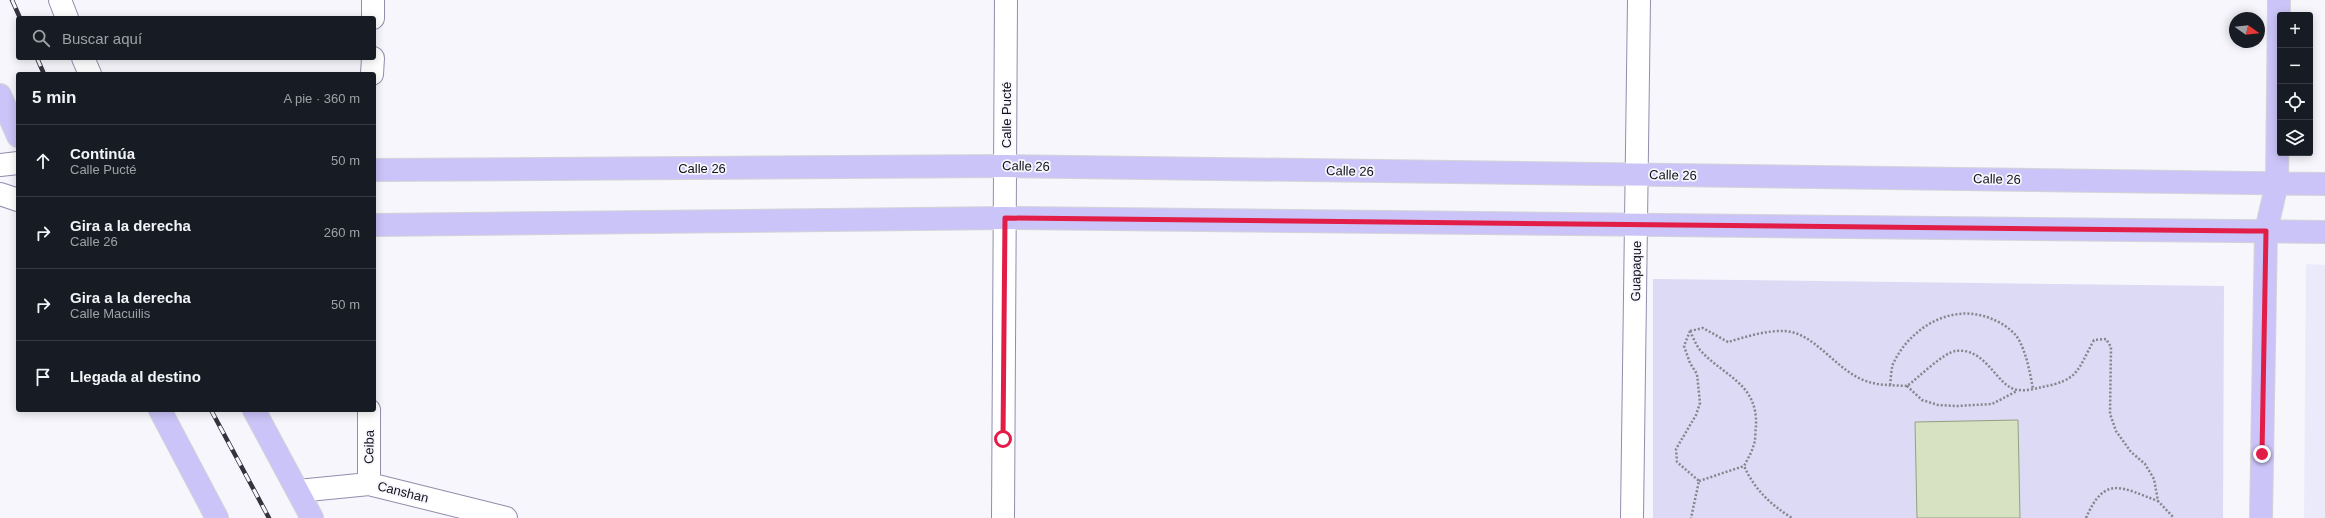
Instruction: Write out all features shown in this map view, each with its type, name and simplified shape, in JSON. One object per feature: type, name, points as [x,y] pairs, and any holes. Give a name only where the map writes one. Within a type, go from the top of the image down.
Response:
[{"type":"main road","points":[[2261,518],[2266,231],[2277,183],[2279,0]]},
{"type":"main road","points":[[0,96],[16,132]]},
{"type":"main road","name":"Calle 26","points":[[376,170],[1005,166],[2325,184]]},
{"type":"main road","points":[[376,225],[1005,218],[2325,232]]},
{"type":"main road","points":[[161,412],[217,518]]},
{"type":"main road","points":[[255,412],[312,518]]},
{"type":"street","points":[[60,0],[66,16]]},
{"type":"street","points":[[373,0],[373,16]]},
{"type":"street","name":"Calle Pucté","points":[[1003,518],[1006,0]]},
{"type":"street","name":"Guapaque","points":[[1632,518],[1640,0]]},
{"type":"street","points":[[85,60],[89,72]]},
{"type":"street","points":[[372,72],[373,60]]},
{"type":"street","points":[[0,165],[16,163]]},
{"type":"street","points":[[0,194],[16,199]]},
{"type":"street","name":"Ceiba","points":[[369,484],[370,412]]},
{"type":"street","name":"Canshan","points":[[298,491],[369,484],[506,518]]},
{"type":"path","points":[[1890,385],[1893,365],[1906,343],[1924,327],[1944,317],[1963,313],[1982,315],[2003,324],[2020,340],[2033,389]]},
{"type":"path","points":[[1690,331],[1703,328],[1728,342],[1785,331],[1801,335],[1812,340],[1833,361],[1862,379],[1876,384],[1906,386],[1922,400],[1944,405],[1992,404],[2017,391],[2057,384],[2072,378],[2094,340],[2106,339],[2111,348],[2110,414],[2116,432],[2131,452],[2145,464],[2154,479],[2158,501]]},
{"type":"path","points":[[1690,331],[1700,349],[1718,367],[1731,375],[1742,386],[1753,402],[1756,418],[1754,446],[1744,466],[1699,481]]},
{"type":"path","points":[[1690,331],[1684,346],[1690,363],[1697,374],[1700,403],[1696,415],[1676,448],[1677,462],[1699,481]]},
{"type":"path","points":[[1906,386],[1946,354],[1956,351],[1969,352],[1980,358],[2007,385],[2017,391]]},
{"type":"path","points":[[1744,466],[1750,480],[1761,495],[1792,518]]},
{"type":"path","points":[[1691,518],[1699,481]]},
{"type":"path","points":[[2086,518],[2092,503],[2104,490],[2121,487],[2158,501],[2174,518]]},
{"type":"shaded area","points":[[2306,264],[2325,265],[2325,518],[2304,518]]},
{"type":"shaded area","points":[[1653,279],[2224,286],[2223,518],[1653,518]]},
{"type":"building","points":[[2018,420],[2020,518],[1917,518],[1915,422]]},
{"type":"railway","points":[[12,0],[19,16]]},
{"type":"railway","points":[[38,60],[43,72]]},
{"type":"railway","points":[[212,412],[269,518]]},
{"type":"route","points":[[1003,439],[1005,218],[2266,231],[2262,454]]}]
